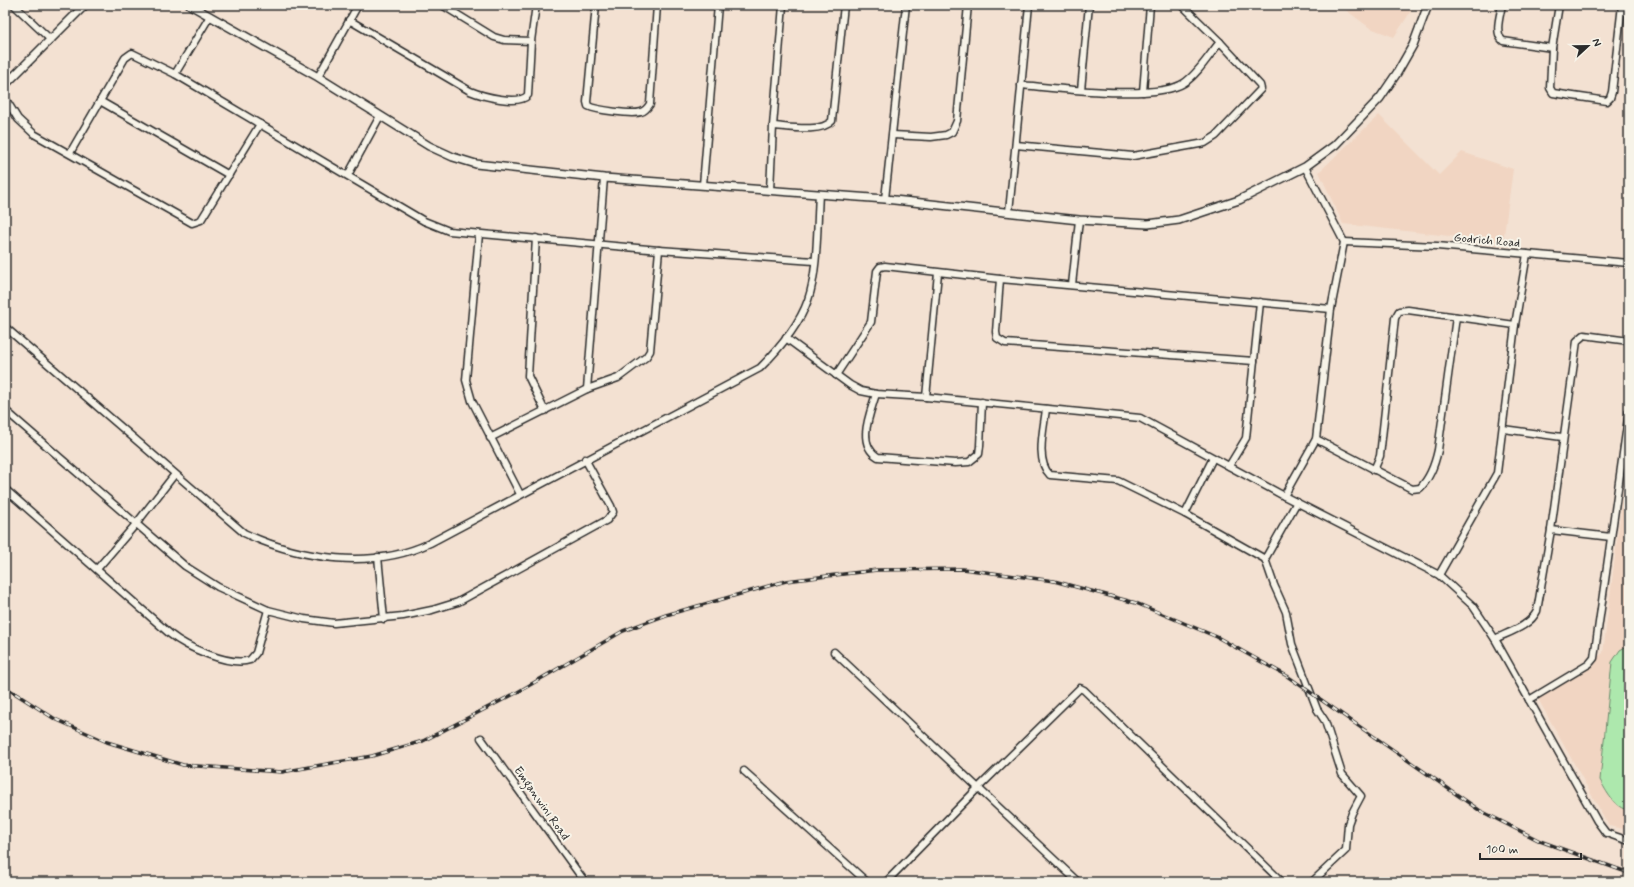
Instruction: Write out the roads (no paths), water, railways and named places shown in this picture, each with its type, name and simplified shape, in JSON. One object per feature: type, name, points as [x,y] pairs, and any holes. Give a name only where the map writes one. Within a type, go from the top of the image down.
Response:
[{"type":"street","points":[[14,5],[51,40]]},
{"type":"street","points":[[5,85],[86,5]]},
{"type":"street","points":[[190,5],[318,77],[440,152],[476,164],[604,178],[885,199],[1078,220],[1148,224],[1179,220],[1239,200],[1305,167],[1335,145],[1380,98],[1413,45],[1428,5]]},
{"type":"street","points":[[318,77],[358,5]]},
{"type":"street","points":[[442,5],[494,37],[504,40],[531,41]]},
{"type":"street","points":[[349,20],[470,91],[483,96],[516,100],[525,98],[528,95],[531,41],[536,5]]},
{"type":"street","points":[[596,5],[586,102],[588,106],[595,108],[634,113],[644,110],[650,104],[657,5]]},
{"type":"street","points":[[703,185],[718,5]]},
{"type":"street","points":[[770,190],[772,126],[783,5]]},
{"type":"street","points":[[772,126],[820,128],[828,125],[832,121],[844,5]]},
{"type":"street","points":[[885,199],[906,5]]},
{"type":"street","points":[[893,135],[938,136],[952,132],[955,127],[957,121],[968,5]]},
{"type":"street","points":[[1009,212],[1029,5]]},
{"type":"street","points":[[1081,90],[1089,5]]},
{"type":"street","points":[[1143,92],[1150,5]]},
{"type":"street","points":[[1016,145],[1133,156],[1209,142],[1261,90],[1260,85],[1220,42],[1182,5]]},
{"type":"street","points":[[1502,5],[1498,30],[1500,38],[1503,41],[1552,48]]},
{"type":"street","points":[[1559,5],[1552,48],[1549,83],[1553,93],[1607,101],[1612,92],[1622,5]]},
{"type":"street","points":[[175,74],[210,16]]},
{"type":"street","points":[[1021,85],[1081,90],[1143,92],[1168,90],[1184,83],[1220,42]]},
{"type":"street","points":[[70,154],[128,55],[136,55],[175,74],[424,221],[449,231],[659,250],[814,260]]},
{"type":"street","points":[[5,98],[18,120],[26,128],[192,223],[201,220],[260,124]]},
{"type":"street","points":[[100,101],[229,175]]},
{"type":"street","points":[[348,175],[380,116]]},
{"type":"street","points":[[1284,496],[1316,439],[1331,309],[1344,242],[1305,167]]},
{"type":"street","points":[[587,388],[604,178]]},
{"type":"street","points":[[5,327],[244,533],[270,544],[340,559],[378,557],[420,548],[585,459],[678,413],[760,368],[786,338],[807,302],[811,288],[819,194]]},
{"type":"street","points":[[1072,285],[1078,220]]},
{"type":"street","points":[[479,234],[466,380],[472,401],[520,494]]},
{"type":"street","points":[[536,238],[528,376],[534,391],[545,410]]},
{"type":"street","name":"Godrich Road","points":[[1344,242],[1437,246],[1629,263]]},
{"type":"street","points":[[490,438],[587,388],[618,378],[646,357],[650,351],[659,250]]},
{"type":"street","points":[[1439,575],[1493,483],[1497,473],[1515,325],[1527,254]]},
{"type":"street","points":[[836,375],[871,322],[878,269],[885,266],[1000,279],[1331,309]]},
{"type":"street","points":[[926,396],[938,273]]},
{"type":"street","points":[[1000,279],[996,332],[997,338],[1005,344],[1254,361]]},
{"type":"street","points":[[1229,466],[1246,438],[1260,302]]},
{"type":"street","points":[[1374,470],[1380,456],[1396,314],[1399,311],[1408,310],[1515,325]]},
{"type":"street","points":[[1316,439],[1412,489],[1420,488],[1435,463],[1438,450],[1456,317]]},
{"type":"street","points":[[1495,639],[1527,623],[1534,618],[1537,611],[1551,530],[1562,437],[1576,349],[1580,337],[1591,335],[1629,341]]},
{"type":"street","points":[[786,338],[836,375],[862,391],[876,394],[926,396],[1140,418],[1284,496],[1439,575],[1473,606],[1495,639],[1597,821],[1606,833],[1629,841]]},
{"type":"street","points":[[876,394],[865,439],[867,447],[872,454],[878,457],[886,458],[955,463],[969,462],[979,454],[982,402]]},
{"type":"street","points":[[1046,409],[1042,460],[1045,470],[1050,475],[1118,481],[1185,514],[1265,559],[1274,585],[1286,612],[1292,644],[1314,703],[1325,721],[1342,774],[1362,798],[1352,813],[1348,824],[1346,850],[1312,882]]},
{"type":"street","points":[[5,410],[136,524],[200,577],[268,610],[328,623],[384,619],[432,610],[458,602],[607,520],[613,512],[612,506],[585,459]]},
{"type":"street","points":[[1529,700],[1589,664],[1594,658],[1629,411]]},
{"type":"street","points":[[1503,429],[1562,437]]},
{"type":"street","points":[[1185,514],[1213,458]]},
{"type":"street","points":[[97,569],[136,524],[176,474]]},
{"type":"street","points":[[5,489],[178,640],[204,653],[238,662],[250,660],[254,656],[268,610]]},
{"type":"street","points":[[1265,559],[1297,502]]},
{"type":"street","points":[[1551,530],[1611,537]]},
{"type":"street","points":[[378,557],[384,619]]},
{"type":"street","points":[[834,652],[979,786],[1078,882]]},
{"type":"street","points":[[886,882],[979,786],[1080,688],[1084,690],[1282,882]]},
{"type":"street","name":"Emganwini Road","points":[[481,738],[585,882]]},
{"type":"street","points":[[744,770],[867,882]]},
{"type":"railway","points":[[5,687],[55,719],[107,742],[183,765],[282,772],[372,756],[423,741],[516,693],[623,631],[666,615],[786,581],[877,570],[963,569],[1054,581],[1136,603],[1217,637],[1287,676],[1479,810],[1540,841],[1629,873]]}]
